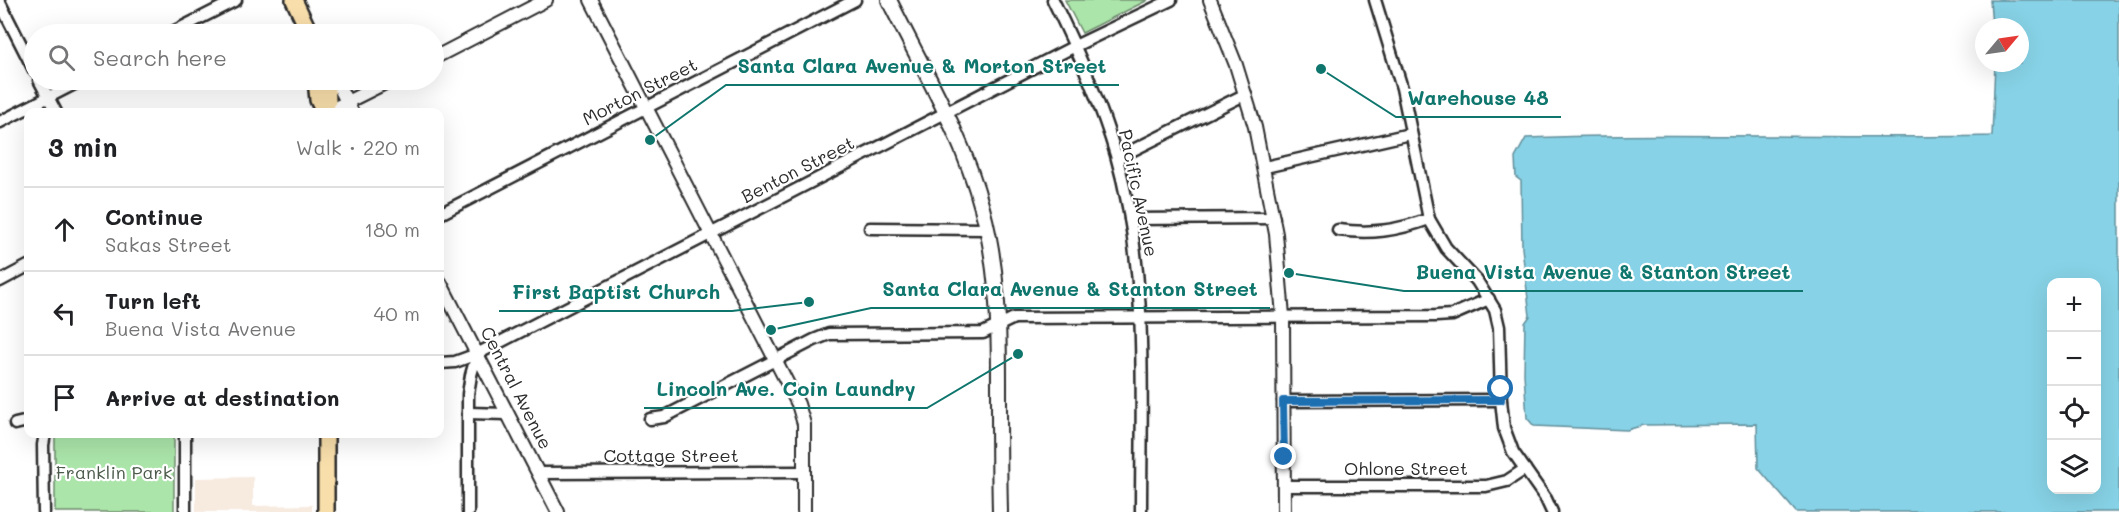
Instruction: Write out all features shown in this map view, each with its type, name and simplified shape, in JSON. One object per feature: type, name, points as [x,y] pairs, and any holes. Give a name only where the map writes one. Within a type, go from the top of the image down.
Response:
[{"type":"main road","points":[[294,0],[305,24]]},
{"type":"main road","points":[[889,0],[945,113],[970,170],[987,228],[994,264],[999,325],[1000,512]]},
{"type":"main road","points":[[317,90],[318,100],[323,108]]},
{"type":"main road","points":[[326,108],[327,90]]},
{"type":"main road","points":[[326,438],[327,512]]},
{"type":"street","points":[[189,24],[236,0]]},
{"type":"street","points":[[444,53],[546,0]]},
{"type":"street","points":[[591,0],[776,359],[802,415],[804,424],[804,512]]},
{"type":"street","name":"Morton Street","points":[[444,212],[855,0]]},
{"type":"street","name":"Pacific Avenue","points":[[1053,0],[1102,108],[1117,158],[1130,219],[1140,317],[1141,512]]},
{"type":"street","name":"Benton Street","points":[[444,363],[455,363],[477,354],[1075,46],[1171,0]]},
{"type":"street","points":[[1210,0],[1246,94],[1265,168],[1279,252],[1283,316],[1284,512]]},
{"type":"street","points":[[1375,0],[1402,88],[1429,219],[1446,248],[1477,281],[1495,310],[1499,327],[1504,428],[1509,442],[1552,512]]},
{"type":"street","points":[[0,3],[24,50]]},
{"type":"street","points":[[44,90],[54,108]]},
{"type":"street","points":[[27,108],[62,90]]},
{"type":"street","points":[[341,90],[350,107],[376,90]]},
{"type":"street","points":[[1117,158],[1246,94]]},
{"type":"street","points":[[0,122],[24,110]]},
{"type":"street","points":[[1265,168],[1410,134]]},
{"type":"street","points":[[1130,219],[1274,218]]},
{"type":"street","points":[[1338,230],[1388,231],[1403,229],[1429,219]]},
{"type":"street","points":[[870,228],[987,228]]},
{"type":"street","points":[[0,281],[24,268]]},
{"type":"street","name":"Central Avenue","points":[[444,290],[558,512]]},
{"type":"street","points":[[650,418],[664,417],[814,339],[829,334],[983,333],[1014,318],[1452,315],[1489,299]]},
{"type":"street","points":[[468,512],[468,413],[471,375],[477,354]]},
{"type":"street","points":[[1283,401],[1501,400]]},
{"type":"street","points":[[468,413],[507,414]]},
{"type":"street","points":[[15,424],[24,422]]},
{"type":"street","points":[[44,438],[44,512]]},
{"type":"street","points":[[185,438],[185,512]]},
{"type":"street","name":"Ohlone Street","points":[[1284,486],[1486,486],[1507,481],[1525,469]]},
{"type":"street","name":"Cottage Street","points":[[538,473],[804,472]]},
{"type":"shaded area","points":[[253,477],[253,506],[312,505],[312,512],[196,512],[196,478]]},
{"type":"green space","points":[[1065,0],[1148,0],[1082,33]]},
{"type":"green space","name":"Franklin Park","points":[[55,438],[174,438],[174,512],[55,512]]},
{"type":"water","points":[[1990,0],[2119,0],[2119,512],[1796,512],[1758,468],[1757,424],[1644,425],[1627,430],[1534,426],[1527,418],[1524,374],[1525,323],[1530,316],[1522,248],[1521,181],[1516,177],[1515,158],[1526,138],[1992,136],[1995,72],[2029,72],[2029,18],[1991,18]]},
{"type":"pier","points":[[1405,0],[1461,0],[1412,21]]},
{"type":"place","name":"Warehouse 48","points":[[1321,69]]},
{"type":"place","name":"Santa Clara Avenue & Morton Street","points":[[650,140]]},
{"type":"place","name":"Buena Vista Avenue & Stanton Street","points":[[1289,273]]},
{"type":"place","name":"First Baptist Church","points":[[809,302]]},
{"type":"place","name":"Santa Clara Avenue & Stanton Street","points":[[771,330]]},
{"type":"place","name":"Lincoln Ave. Coin Laundry","points":[[1018,354]]},
{"type":"route","points":[[1284,457],[1283,401],[1501,400],[1501,389]]}]
